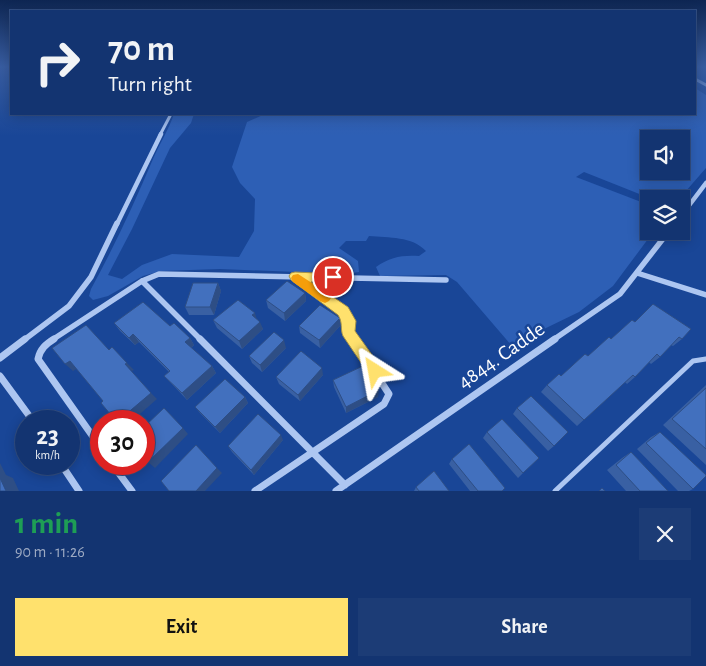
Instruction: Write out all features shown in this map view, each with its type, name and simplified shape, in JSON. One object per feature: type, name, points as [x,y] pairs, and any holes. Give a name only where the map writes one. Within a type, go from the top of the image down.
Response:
[{"type":"street","points":[[0,358],[69,306],[92,277],[171,115]]},
{"type":"street","points":[[690,204],[706,183]]},
{"type":"street","name":"4844. Cadde","points":[[336,491],[620,294],[662,240]]},
{"type":"street","points":[[637,273],[706,295]]},
{"type":"street","points":[[90,432],[38,359],[39,353],[45,344],[142,281],[158,274],[446,280]]},
{"type":"street","points":[[255,491],[384,404],[389,394],[348,332],[349,321],[343,311],[295,276]]},
{"type":"street","points":[[142,281],[344,485]]},
{"type":"street","points":[[0,376],[25,410]]},
{"type":"street","points":[[68,475],[79,491]]},
{"type":"street","points":[[120,475],[132,491]]},
{"type":"lane","points":[[556,491],[693,361],[706,359]]},
{"type":"shaded area","points":[[696,90],[706,95],[706,168],[687,190],[640,190],[640,194],[584,172],[576,177],[640,202],[640,240],[647,240],[613,286],[579,312],[511,345],[457,282],[446,275],[380,276],[376,267],[386,261],[396,257],[419,256],[426,251],[407,240],[392,238],[369,236],[366,241],[346,241],[339,248],[358,261],[359,272],[346,274],[220,269],[161,271],[143,276],[108,296],[93,300],[89,296],[124,225],[174,115],[194,115],[191,123],[170,148],[108,275],[122,279],[142,265],[172,254],[239,257],[254,231],[255,199],[240,183],[232,167],[247,122],[263,115],[696,115]]},
{"type":"building","points":[[287,281],[305,293],[284,313],[266,300]]},
{"type":"building","points":[[193,283],[218,283],[210,307],[185,307]]},
{"type":"building","points":[[238,300],[255,313],[252,315],[260,322],[239,341],[213,320]]},
{"type":"building","points":[[143,302],[170,326],[174,323],[190,338],[185,342],[212,366],[182,393],[164,376],[170,371],[133,334],[129,338],[114,323]]},
{"type":"building","points":[[653,304],[691,329],[682,339],[679,337],[660,357],[657,354],[635,377],[633,375],[584,420],[547,385],[559,374],[561,376],[585,354],[588,356],[609,337],[611,339],[632,320],[635,322]]},
{"type":"building","points":[[320,305],[340,318],[319,340],[299,326]]},
{"type":"building","points":[[86,325],[109,350],[112,347],[151,393],[131,410],[107,410],[101,403],[103,401],[70,361],[65,364],[52,348]]},
{"type":"building","points":[[274,332],[284,340],[260,365],[249,356]]},
{"type":"building","points":[[301,351],[322,368],[298,395],[276,377]]},
{"type":"building","points":[[365,365],[379,390],[346,407],[333,380]]},
{"type":"building","points":[[225,379],[245,397],[215,427],[195,407]]},
{"type":"building","points":[[706,388],[706,449],[672,419]]},
{"type":"building","points":[[531,396],[568,432],[554,446],[517,408]]},
{"type":"building","points":[[164,408],[183,428],[155,455],[155,417]]},
{"type":"building","points":[[258,414],[281,435],[251,470],[228,446]]},
{"type":"building","points":[[502,419],[539,458],[523,473],[487,432]]},
{"type":"building","points":[[660,432],[706,475],[693,489],[646,443]]},
{"type":"building","points":[[469,444],[505,488],[502,491],[478,491],[452,459]]},
{"type":"building","points":[[196,445],[217,468],[196,491],[169,491],[161,481]]},
{"type":"building","points":[[631,452],[668,491],[640,491],[616,465]]},
{"type":"building","points":[[434,471],[449,491],[419,491],[416,487]]},
{"type":"building","points":[[0,478],[6,491],[0,491]]},
{"type":"slow traffic","points":[[298,278],[325,298]]},
{"type":"route","points":[[333,277],[295,276],[343,311],[349,321],[348,332],[375,371]]}]
